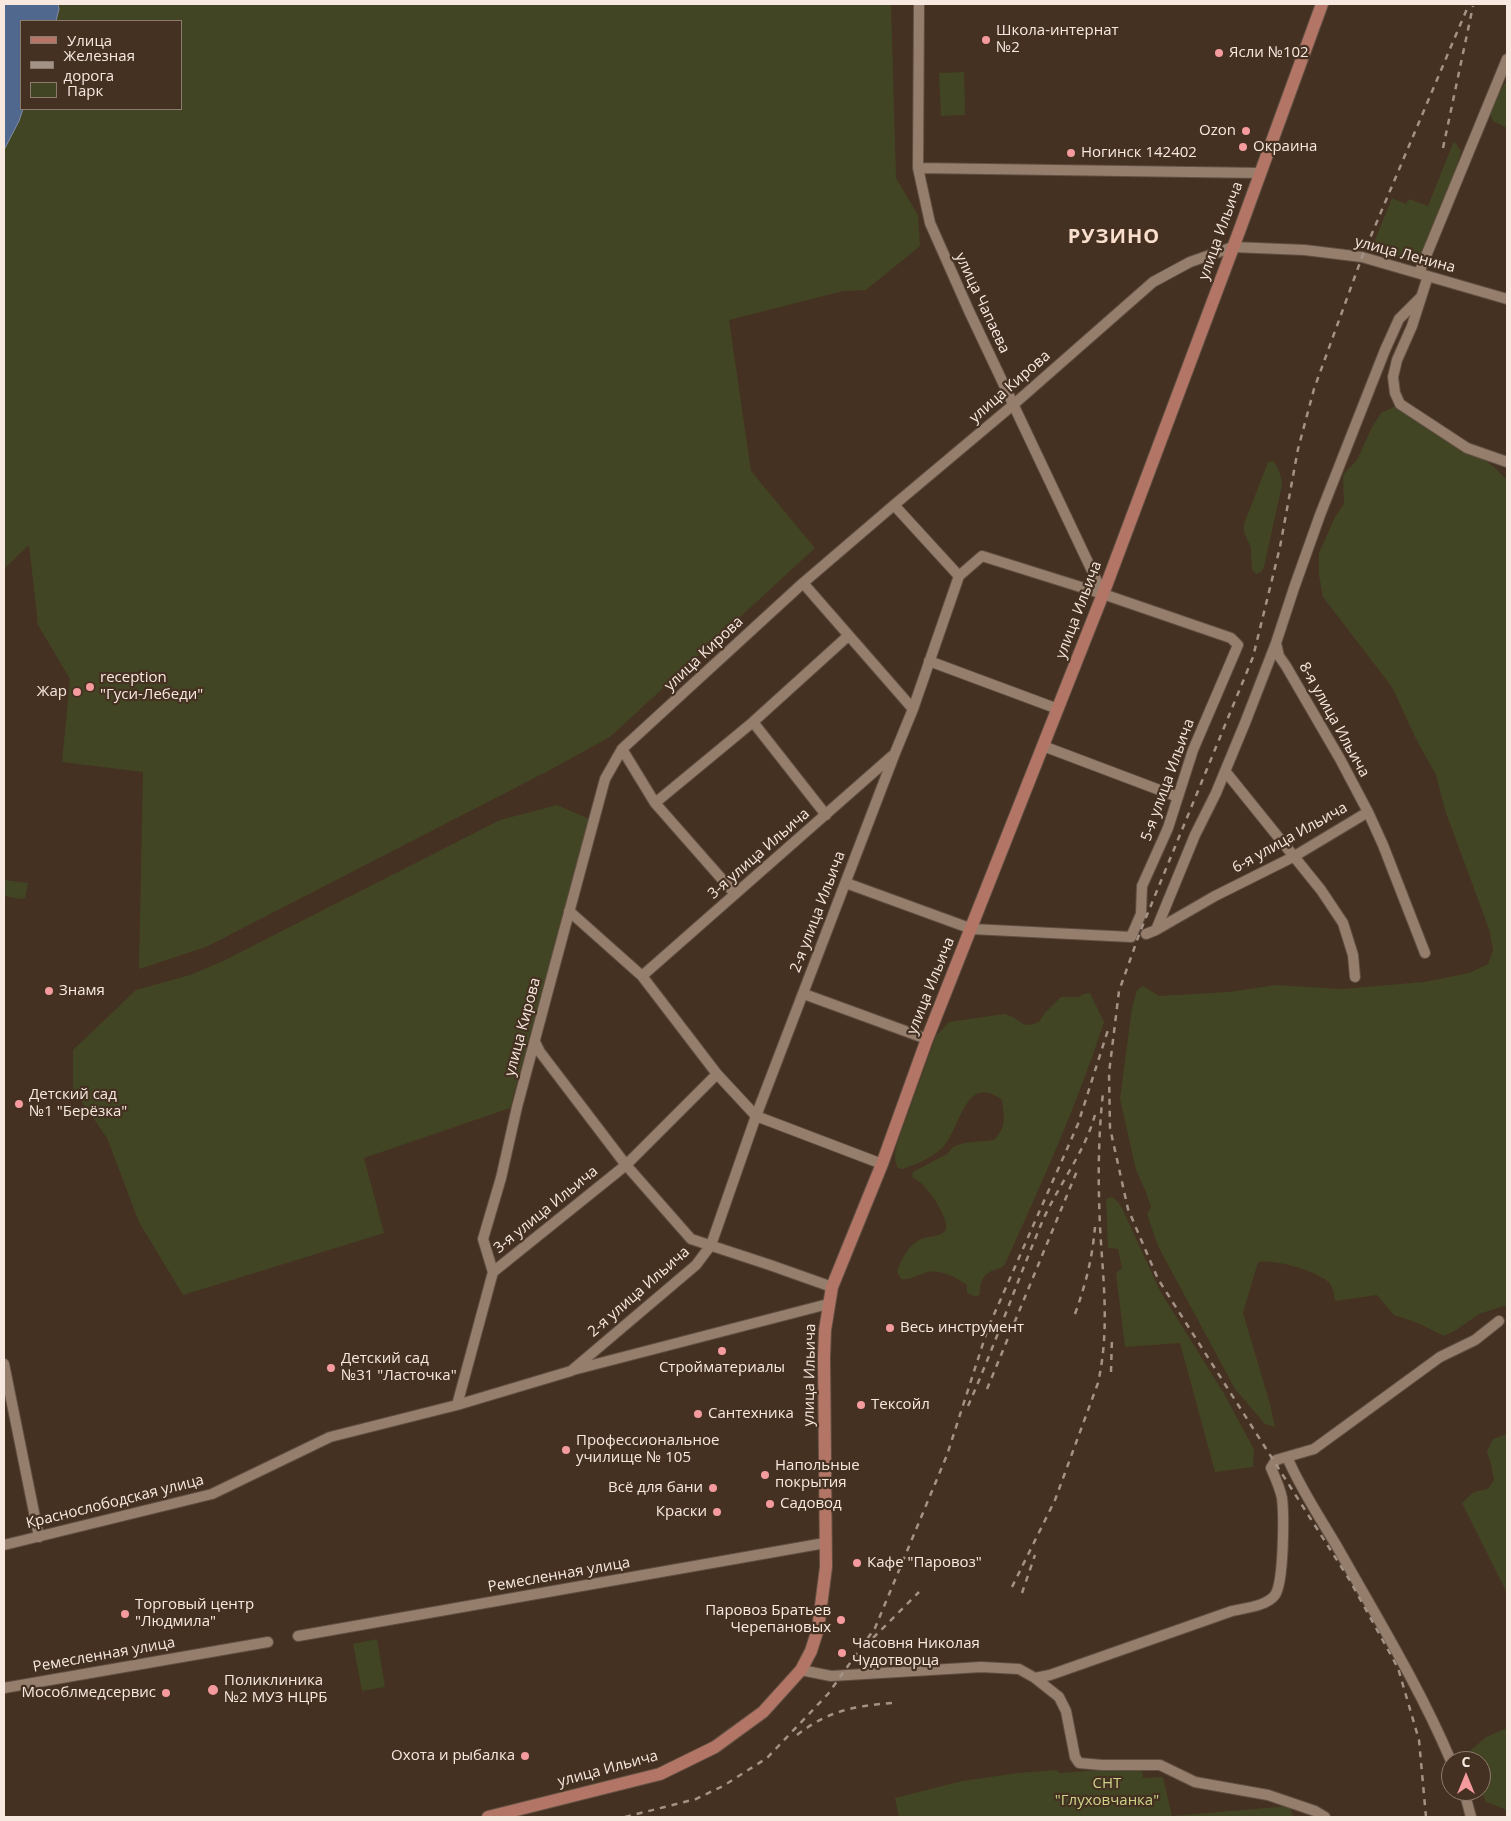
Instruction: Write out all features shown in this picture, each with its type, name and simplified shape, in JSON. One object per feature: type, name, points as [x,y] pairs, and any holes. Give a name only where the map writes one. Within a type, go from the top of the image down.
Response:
[{"type":"main road","name":"улица Ильича","points":[[488,1817],[660,1774],[715,1747],[763,1712],[801,1670],[811,1651],[818,1629],[826,1567],[824,1357],[828,1304],[832,1287],[882,1164],[927,1040],[1103,594],[1322,4]]},
{"type":"street","name":"улица Чапаева","points":[[918,4],[918,168],[930,223],[1013,405],[1103,594]]},
{"type":"street","points":[[1507,59],[1423,275],[1421,298],[1397,360],[1393,377],[1395,393],[1400,404],[1467,448],[1507,462]]},
{"type":"street","points":[[918,168],[1260,173]]},
{"type":"street","name":"улица Ленина","points":[[1233,247],[1304,250],[1362,257],[1507,299]]},
{"type":"street","name":"улица Кирова","points":[[494,1272],[483,1239],[501,1178],[569,911],[605,779],[622,749],[803,583],[1013,405],[1153,282],[1190,262],[1233,247]]},
{"type":"street","points":[[1156,930],[1195,835],[1216,793],[1276,643],[1320,515],[1385,350],[1399,320],[1421,298]]},
{"type":"street","points":[[894,505],[959,576]]},
{"type":"street","name":"2-я улица Ильича","points":[[457,1405],[570,1371],[696,1265],[711,1245],[756,1116],[913,709],[959,576],[982,556],[1103,594],[1231,638]]},
{"type":"street","points":[[803,583],[913,709]]},
{"type":"street","points":[[655,803],[753,722],[848,636]]},
{"type":"street","name":"5-я улица Ильича","points":[[972,929],[1131,937],[1141,914],[1142,886],[1168,828],[1193,750],[1238,645],[1231,638]]},
{"type":"street","name":"8-я улица Ильича","points":[[1276,643],[1279,656],[1340,758],[1368,812]]},
{"type":"street","points":[[929,661],[1058,709]]},
{"type":"street","points":[[753,722],[826,815]]},
{"type":"street","points":[[1043,746],[1178,797]]},
{"type":"street","points":[[622,749],[655,803],[735,894]]},
{"type":"street","name":"3-я улица Ильича","points":[[642,976],[895,753]]},
{"type":"street","points":[[1225,771],[1321,890],[1343,923],[1353,955],[1356,977]]},
{"type":"street","name":"6-я улица Ильича","points":[[1146,934],[1215,896],[1293,857],[1368,812],[1383,845],[1425,953]]},
{"type":"street","points":[[846,883],[972,929]]},
{"type":"street","points":[[569,911],[642,976],[717,1074],[756,1116],[882,1164]]},
{"type":"street","points":[[804,994],[927,1040]]},
{"type":"street","points":[[535,1042],[540,1052],[626,1165],[691,1239],[832,1287]]},
{"type":"street","name":"3-я улица Ильича","points":[[457,1405],[494,1272],[626,1165],[717,1074]]},
{"type":"street","points":[[570,1371],[828,1304]]},
{"type":"street","points":[[1035,1678],[1050,1675],[1232,1611],[1262,1604],[1275,1595],[1279,1582],[1283,1540],[1282,1496],[1271,1468],[1276,1460],[1314,1449],[1440,1357],[1474,1340],[1499,1322]]},
{"type":"street","points":[[4,1364],[39,1537]]},
{"type":"street","name":"Краснослободская улица","points":[[4,1545],[212,1494],[330,1437],[457,1405]]},
{"type":"street","points":[[1287,1457],[1296,1479],[1396,1651],[1446,1751]]},
{"type":"street","name":"Ремесленная улица","points":[[298,1636],[826,1543]]},
{"type":"street","name":"Ремесленная улица","points":[[4,1688],[268,1642]]},
{"type":"street","points":[[801,1670],[831,1676],[981,1667],[1019,1669],[1035,1678],[1059,1697],[1066,1711],[1075,1758],[1079,1763],[1160,1765],[1194,1782],[1268,1795],[1315,1811],[1324,1817]]},
{"type":"street","points":[[1467,1801],[1471,1817]]},
{"type":"green space","points":[[58,4],[891,4],[896,178],[918,215],[920,246],[866,290],[843,291],[729,320],[751,471],[815,548],[610,737],[548,771],[206,947],[139,969],[143,772],[62,762],[70,679],[38,625],[29,545],[4,569],[4,150],[23,110],[182,110],[182,20],[56,20],[59,9]]},
{"type":"green space","points":[[964,72],[965,115],[941,116],[939,73]]},
{"type":"green space","points":[[1507,81],[1507,128],[1493,121],[1490,113],[1497,96]]},
{"type":"green space","points":[[1454,141],[1461,151],[1453,180],[1422,259],[1404,259],[1380,250],[1376,246],[1375,240],[1392,198],[1406,204],[1409,199],[1428,206]]},
{"type":"green space","points":[[1400,404],[1493,466],[1507,480],[1507,1305],[1479,1314],[1444,1336],[1418,1323],[1394,1315],[1377,1295],[1335,1301],[1334,1292],[1330,1284],[1320,1276],[1283,1264],[1258,1262],[1243,1313],[1275,1427],[1265,1424],[1235,1389],[1158,1246],[1147,1214],[1151,1207],[1136,1170],[1120,1099],[1132,1008],[1137,990],[1143,986],[1159,996],[1229,992],[1276,985],[1342,989],[1424,982],[1469,973],[1488,964],[1493,950],[1489,929],[1445,810],[1436,775],[1416,739],[1392,687],[1323,597],[1319,575],[1319,553],[1335,517],[1344,504],[1343,475],[1357,460],[1372,427],[1381,413]]},
{"type":"green space","points":[[1273,461],[1277,466],[1282,485],[1264,567],[1261,572],[1256,574],[1252,570],[1251,548],[1244,532],[1244,524],[1268,462]]},
{"type":"green space","points":[[557,805],[589,819],[510,1108],[364,1158],[384,1233],[183,1295],[139,1222],[107,1138],[73,1089],[73,1050],[136,990],[190,975],[223,961],[500,820]]},
{"type":"green space","points":[[4,880],[28,883],[25,898],[4,896]]},
{"type":"green space","points":[[1090,993],[1104,1022],[1070,1114],[1005,1264],[984,1276],[980,1286],[980,1294],[976,1297],[967,1293],[967,1285],[941,1272],[930,1272],[901,1279],[897,1271],[908,1250],[919,1240],[943,1233],[946,1226],[939,1207],[923,1185],[912,1177],[913,1172],[947,1154],[953,1147],[964,1143],[994,1140],[1004,1122],[1002,1100],[990,1093],[980,1093],[965,1106],[943,1147],[918,1163],[903,1169],[898,1168],[895,1158],[897,1145],[936,1036],[949,1022],[1004,1014],[1013,1017],[1023,1024],[1030,1025],[1039,1022],[1044,1014],[1061,997],[1078,997]]},
{"type":"green space","points":[[1112,1197],[1122,1208],[1160,1291],[1223,1392],[1250,1442],[1254,1450],[1253,1467],[1215,1472],[1180,1343],[1125,1347],[1116,1273],[1122,1268],[1118,1249],[1108,1248],[1106,1199]]},
{"type":"green space","points":[[1507,1434],[1507,1593],[1462,1503],[1474,1492],[1488,1489],[1494,1480],[1487,1452],[1493,1439]]},
{"type":"green space","points":[[377,1639],[385,1687],[362,1691],[353,1644]]},
{"type":"green space","points":[[1507,1728],[1507,1810],[1486,1801],[1491,1801],[1491,1751],[1470,1751],[1486,1737]]},
{"type":"green space","name":"СНТ \"Глуховчанка\"","points":[[1142,1767],[1143,1778],[1163,1777],[1172,1816],[1290,1806],[1293,1817],[899,1817],[895,1798],[962,1781],[1018,1773],[1057,1770],[1059,1773]]},
{"type":"water","points":[[4,4],[58,4],[59,9],[56,20],[20,20],[20,110],[23,110],[4,150]]},
{"type":"railway","points":[[1426,1817],[1419,1740],[1398,1668],[1349,1579],[1158,1279],[1128,1209],[1110,1128],[1109,1073],[1119,991],[1140,932],[1253,657],[1280,547],[1298,449],[1314,389],[1362,257],[1469,4]]},
{"type":"railway","points":[[1443,148],[1473,6]]},
{"type":"railway","points":[[625,1817],[696,1799],[723,1786],[767,1758],[828,1694],[875,1628],[947,1455],[988,1328],[1078,1124],[1108,1030]]},
{"type":"railway","points":[[1012,1587],[1055,1500],[1098,1383],[1102,1363],[1105,1324],[1099,1177],[1103,1093]]},
{"type":"railway","points":[[968,1406],[1043,1220],[1086,1140],[1096,1111]]},
{"type":"railway","points":[[987,1389],[1077,1171]]},
{"type":"railway","points":[[1075,1314],[1088,1271],[1095,1227]]},
{"type":"railway","points":[[1111,1372],[1112,1337]]},
{"type":"railway","points":[[1022,1593],[1035,1555]]},
{"type":"railway","points":[[873,1638],[919,1592]]},
{"type":"railway","points":[[797,1735],[830,1715],[853,1708],[892,1703]]},
{"type":"place","name":"Школа-интернат №2","points":[[986,40]]},
{"type":"place","name":"Ясли №102","points":[[1219,53]]},
{"type":"place","name":"Ozon","points":[[1246,131]]},
{"type":"place","name":"Окраина","points":[[1243,147]]},
{"type":"place","name":"Ногинск 142402","points":[[1071,153]]},
{"type":"place","name":"reception \"Гуси-Лебеди\"","points":[[90,687]]},
{"type":"place","name":"Жар","points":[[77,692]]},
{"type":"place","name":"Знамя","points":[[49,991]]},
{"type":"place","name":"Детский сад №1 \"Берёзка\"","points":[[19,1104]]},
{"type":"place","name":"Весь инструмент","points":[[890,1328]]},
{"type":"place","name":"Стройматериалы","points":[[722,1351]]},
{"type":"place","name":"Детский сад №31 \"Ласточка\"","points":[[331,1368]]},
{"type":"place","name":"Тексойл","points":[[861,1405]]},
{"type":"place","name":"Сантехника","points":[[698,1414]]},
{"type":"place","name":"Профессиональное училище № 105","points":[[566,1450]]},
{"type":"place","name":"Напольные покрытия","points":[[765,1475]]},
{"type":"place","name":"Всё для бани","points":[[713,1488]]},
{"type":"place","name":"Садовод","points":[[770,1504]]},
{"type":"place","name":"Краски","points":[[717,1512]]},
{"type":"place","name":"Кафе \"Паровоз\"","points":[[857,1563]]},
{"type":"place","name":"Торговый центр \"Людмила\"","points":[[125,1614]]},
{"type":"place","name":"Паровоз Братьев Черепановых","points":[[841,1620]]},
{"type":"place","name":"Часовня Николая Чудотворца","points":[[842,1653]]},
{"type":"place","name":"Поликлиника №2 МУЗ НЦРБ","points":[[213,1690]]},
{"type":"place","name":"Мособлмедсервис","points":[[166,1693]]},
{"type":"place","name":"Охота и рыбалка","points":[[525,1756]]},
{"type":"district","name":"РУЗИНО","points":[[1114,237]]}]
